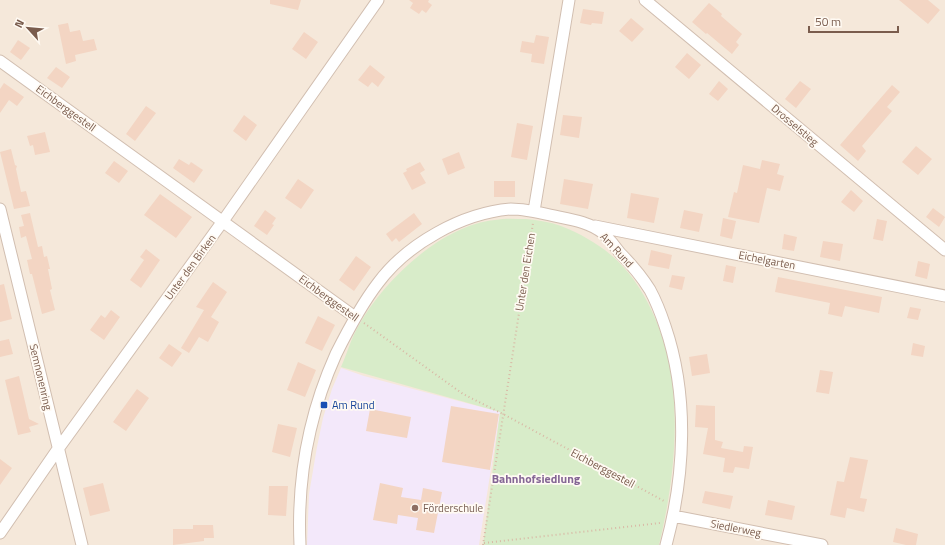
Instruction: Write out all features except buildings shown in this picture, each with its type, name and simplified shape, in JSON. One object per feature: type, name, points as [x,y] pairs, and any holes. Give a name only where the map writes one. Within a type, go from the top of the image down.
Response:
[{"type":"street","name":"Unter den Birken","points":[[0,533],[223,221],[378,0]]},
{"type":"street","points":[[534,211],[569,0]]},
{"type":"street","name":"Drosselstieg","points":[[645,0],[945,250]]},
{"type":"street","name":"Eichberggestell","points":[[0,61],[355,317]]},
{"type":"street","name":"Am Rund","points":[[300,545],[300,490],[312,424],[331,366],[355,317],[378,282],[400,260],[424,241],[451,225],[478,214],[513,209],[534,211],[588,224],[602,233],[632,265],[650,291],[662,316],[675,362],[679,386],[681,420],[680,452],[673,516],[666,545]]},
{"type":"street","name":"Semnonenring","points":[[0,210],[27,315],[58,450],[82,545]]},
{"type":"street","name":"Eichelgarten","points":[[588,224],[945,296]]},
{"type":"street","name":"Siedlerweg","points":[[673,516],[822,545]]},
{"type":"path","name":"Unter den Eichen","points":[[484,544],[534,211]]},
{"type":"path","name":"Eichberggestell","points":[[355,317],[463,394],[504,414],[673,516]]},
{"type":"path","points":[[484,544],[662,523],[673,516]]},
{"type":"shaded area","points":[[0,0],[945,0],[945,545],[0,545]]},
{"type":"shaded area","points":[[341,368],[364,376],[500,412],[479,545],[307,545],[309,494],[317,447],[323,418],[332,389]]},
{"type":"green space","points":[[499,219],[526,219],[548,222],[568,229],[594,242],[611,255],[634,280],[644,296],[659,329],[665,346],[672,380],[675,421],[671,484],[659,545],[483,545],[500,412],[341,367],[356,330],[370,308],[383,290],[416,258],[455,232],[475,224]]},
{"type":"place","name":"Am Rund","points":[[324,405]]},
{"type":"place","name":"Förderschule","points":[[415,508]]},
{"type":"district","name":"Bahnhofsiedlung","points":[[536,479]]}]
